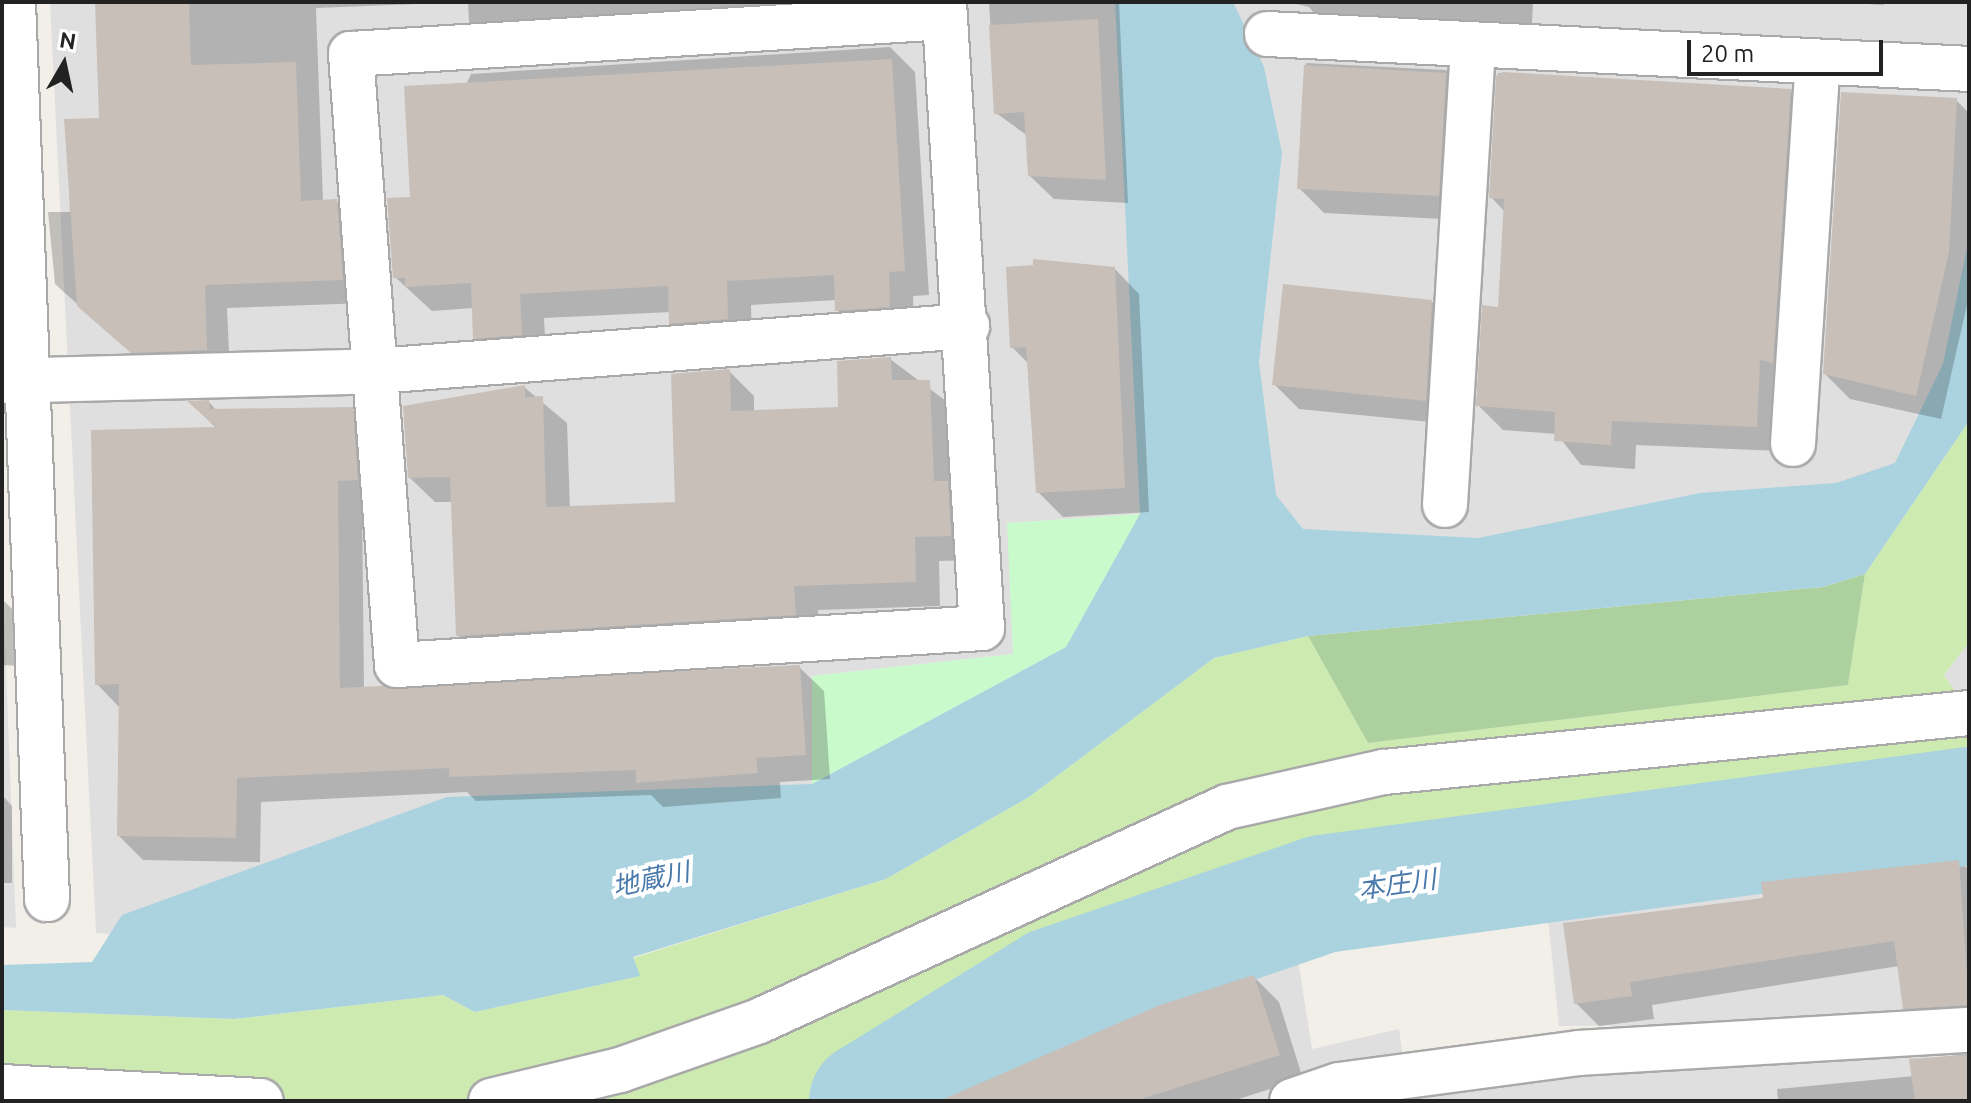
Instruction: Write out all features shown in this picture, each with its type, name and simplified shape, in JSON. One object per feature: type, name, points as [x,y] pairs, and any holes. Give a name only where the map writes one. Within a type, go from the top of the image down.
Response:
[{"type":"street","points":[[13,2],[14,380],[47,899]]},
{"type":"street","points":[[944,10],[967,326],[982,628],[397,665],[351,54],[944,10]]},
{"type":"street","points":[[1267,34],[1962,69]]},
{"type":"street","points":[[1445,505],[1473,45]]},
{"type":"street","points":[[1793,444],[1818,62]]},
{"type":"street","points":[[14,380],[376,371],[967,326]]},
{"type":"street","points":[[491,1101],[620,1070],[759,1021],[1227,807],[1384,772],[1969,713]]},
{"type":"street","points":[[1292,1101],[1339,1085],[1579,1053],[1969,1030]]},
{"type":"street","points":[[2,1087],[261,1101]]},
{"type":"shaded area","points":[[50,2],[1132,2],[1140,514],[1008,523],[1013,654],[812,676],[812,784],[141,936],[96,933]]},
{"type":"shaded area","points":[[1205,2],[1969,2],[1969,340],[1878,499],[1473,561],[1248,530]]},
{"type":"shaded area","points":[[2,566],[16,928],[2,927]]},
{"type":"shaded area","points":[[1969,642],[1969,712],[1944,675]]},
{"type":"shaded area","points":[[1969,846],[1969,1017],[1925,1024],[1559,1026],[1546,899]]},
{"type":"shaded area","points":[[1297,953],[1312,1049],[1399,1029],[1408,1095],[1582,1071],[1969,1052],[1969,1101],[939,1101],[1136,989]]},
{"type":"green space","points":[[1969,421],[1969,642],[1944,675],[1969,712],[1969,760],[1300,870],[1025,959],[811,1101],[2,1101],[2,1010],[234,1019],[443,995],[475,1012],[639,976],[633,958],[886,879],[1029,797],[1214,658],[1308,636],[1368,743],[1848,685],[1865,574]]},
{"type":"green space","points":[[1140,514],[1066,647],[812,784],[812,676],[1013,654],[1007,523]]},
{"type":"green space","points":[[1865,574],[1848,685],[1368,743],[1308,636],[1823,587]]},
{"type":"water","name":"地蔵川","points":[[1115,2],[1233,2],[1264,67],[1282,153],[1259,362],[1276,495],[1303,529],[1478,538],[1700,493],[1836,483],[1895,463],[1943,364],[1969,238],[1969,421],[1865,574],[1823,587],[1308,636],[1214,658],[1029,797],[886,879],[633,957],[640,976],[475,1012],[443,995],[234,1019],[2,1010],[2,965],[92,962],[122,915],[447,797],[812,784],[1066,647],[1140,514]]},
{"type":"building","points":[[95,2],[189,2],[191,65],[296,62],[301,201],[337,199],[343,280],[205,285],[207,350],[131,353],[77,306],[64,119],[99,118]]},
{"type":"building","points":[[1098,19],[1106,180],[1028,176],[1024,112],[994,114],[989,25]]},
{"type":"building","points":[[892,59],[905,271],[889,272],[890,307],[835,311],[834,275],[727,281],[728,319],[669,324],[668,286],[520,294],[522,335],[473,339],[471,283],[405,287],[405,278],[393,278],[387,198],[410,197],[404,86]]},
{"type":"building","points":[[1304,65],[1446,73],[1439,196],[1297,189]]},
{"type":"building","points":[[1503,72],[1791,89],[1773,363],[1760,360],[1757,427],[1612,421],[1611,445],[1554,441],[1555,412],[1476,406],[1482,305],[1498,307],[1504,199],[1489,198],[1496,76]]},
{"type":"building","points":[[1841,92],[1957,98],[1949,252],[1916,396],[1823,374]]},
{"type":"building","points":[[1033,259],[1115,267],[1125,488],[1036,493],[1026,347],[1010,348],[1006,267],[1033,265]]},
{"type":"building","points":[[1283,284],[1432,300],[1426,401],[1272,385]]},
{"type":"building","points":[[891,357],[892,380],[930,380],[934,481],[948,481],[951,536],[915,537],[916,582],[794,586],[796,615],[456,636],[450,477],[408,478],[403,406],[525,385],[525,397],[543,396],[546,507],[675,502],[671,374],[730,369],[731,411],[838,407],[837,361]]},
{"type":"building","points":[[209,400],[210,409],[353,407],[358,480],[338,481],[340,688],[800,665],[806,755],[756,758],[758,773],[636,783],[636,770],[449,777],[449,768],[237,778],[236,838],[117,836],[119,684],[95,685],[91,430],[216,427],[187,401]]},
{"type":"building","points":[[1959,860],[1969,1005],[1903,1009],[1894,941],[1630,982],[1632,996],[1574,1004],[1563,923],[1763,898],[1761,882]]},
{"type":"building","points":[[1254,975],[1280,1055],[1135,1101],[939,1101],[1160,1005]]},
{"type":"building","points":[[1969,1055],[1969,1101],[1915,1101],[1909,1059]]},
{"type":"waterway","name":"本庄川","points":[[868,1101],[1054,986],[1323,894],[1969,806]]}]
